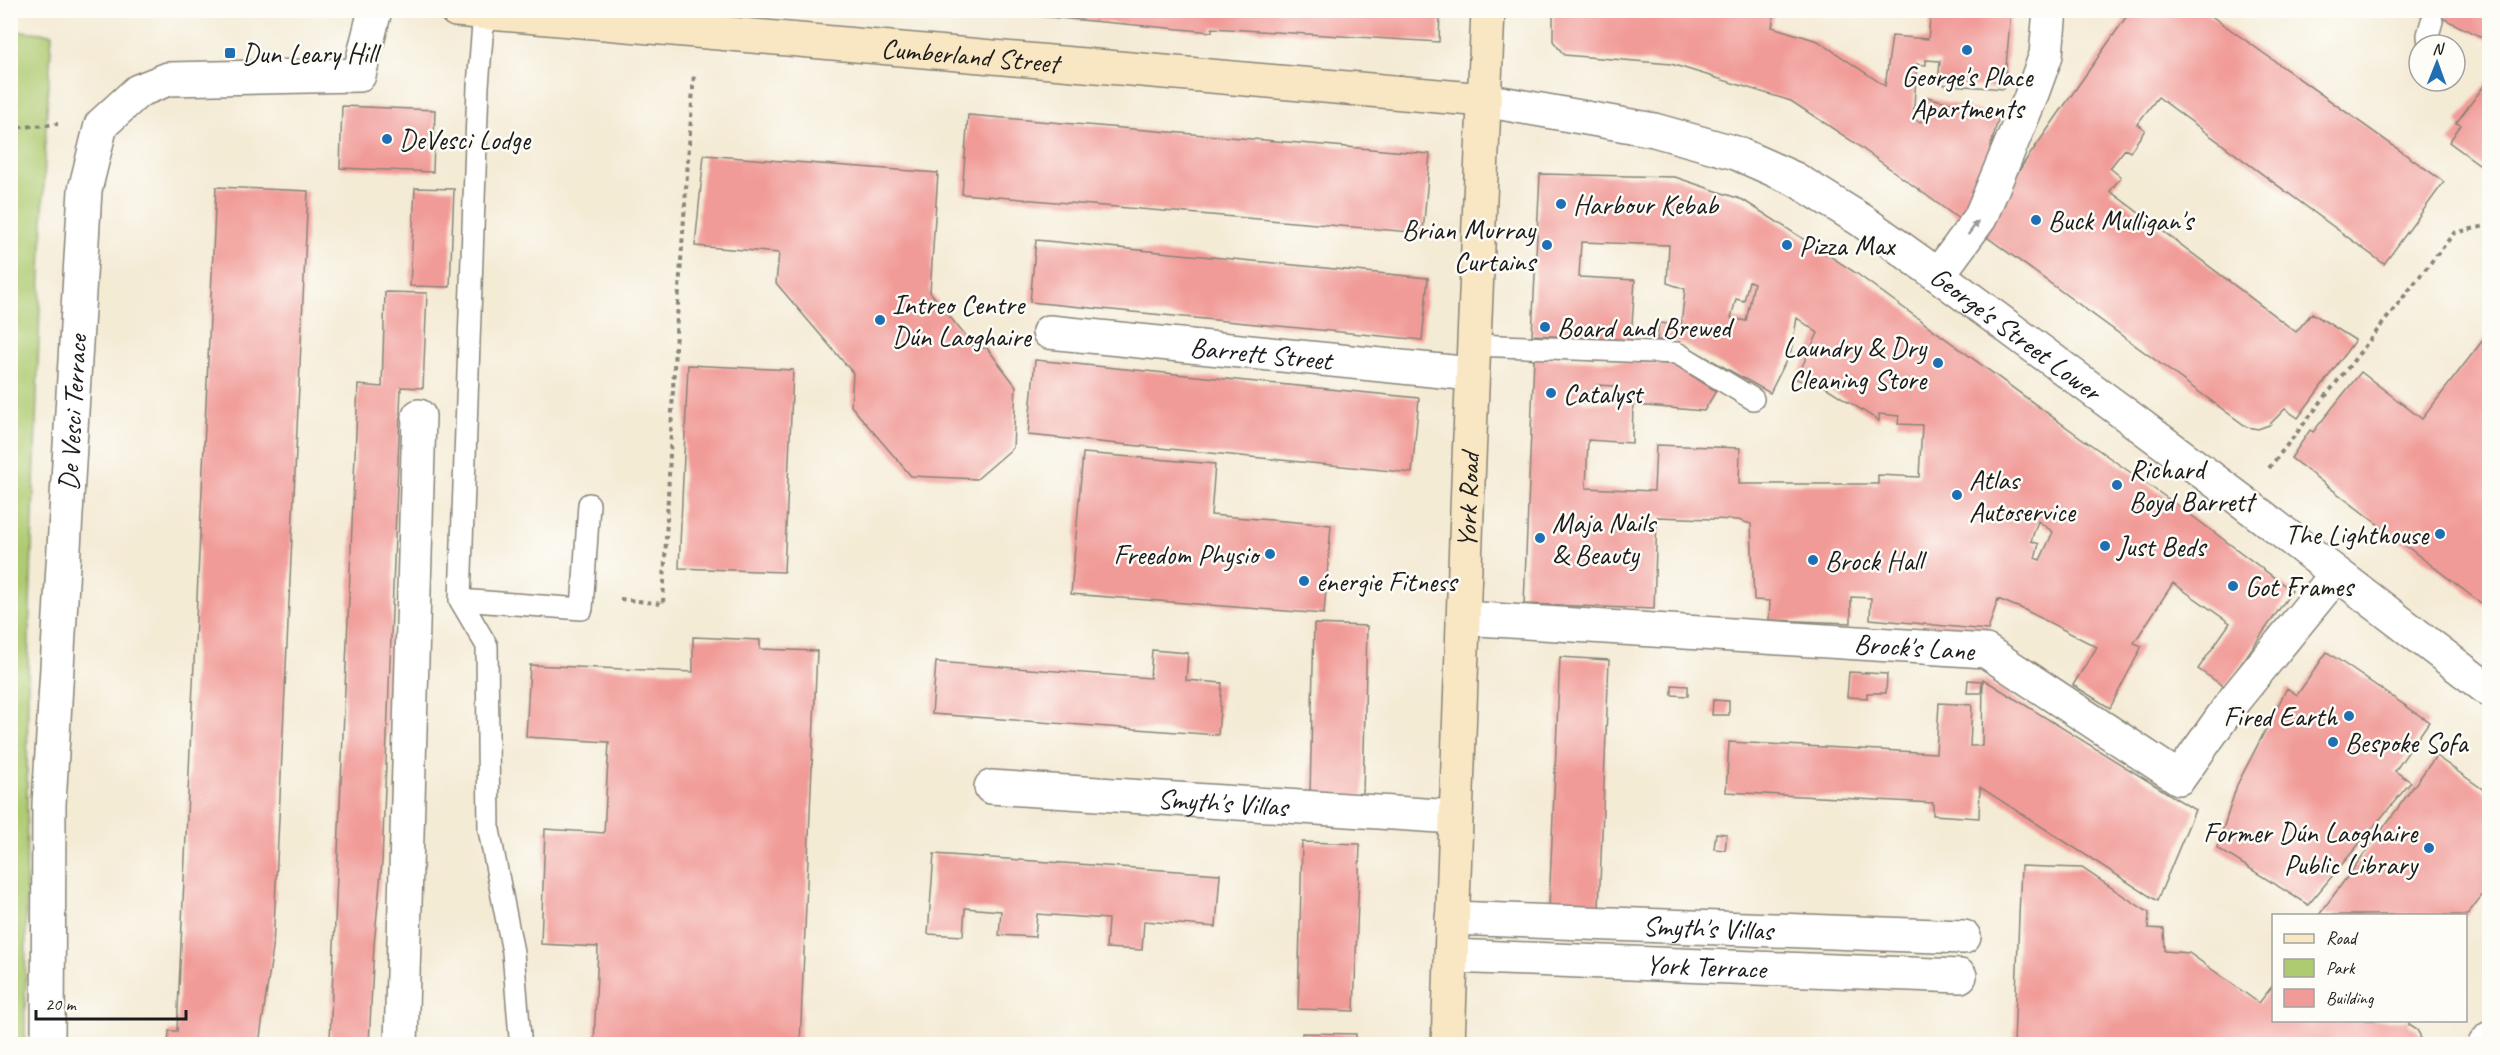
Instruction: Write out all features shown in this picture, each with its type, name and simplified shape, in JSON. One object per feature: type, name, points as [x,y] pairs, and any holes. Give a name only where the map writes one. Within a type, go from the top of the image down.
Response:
[{"type":"main road","name":"York Road","points":[[1448,1044],[1488,10]]},
{"type":"main road","name":"Cumberland Street","points":[[470,11],[1484,100]]},
{"type":"street","name":"De Vesci Terrace","points":[[48,1044],[50,804],[56,669],[85,190],[101,125],[138,91],[168,79],[359,75],[375,10]]},
{"type":"street","points":[[1938,275],[1980,218],[2046,55],[2050,10]]},
{"type":"street","name":"George's Street Lower","points":[[1484,100],[1654,130],[1736,153],[1795,179],[1862,220],[1938,275],[2242,501],[2490,691]]},
{"type":"street","name":"Barrett Street","points":[[1049,332],[1473,359]]},
{"type":"street","points":[[401,1044],[420,416]]},
{"type":"street","name":"Brock's Lane","points":[[1463,618],[1986,651],[2179,778],[2235,699],[2336,574]]},
{"type":"street","name":"Smyth's Villas","points":[[990,787],[1455,817]]},
{"type":"street","name":"Smyth's Villas","points":[[1452,918],[1964,937]]},
{"type":"street","name":"York Terrace","points":[[1451,956],[1960,975]]},
{"type":"street","points":[[2485,1044],[2490,1038]]},
{"type":"lane","points":[[470,11],[478,86],[460,600],[487,646],[489,830],[513,952],[520,1037]]},
{"type":"lane","points":[[2429,33],[2432,21]]},
{"type":"lane","points":[[1473,359],[1677,354],[1753,399]]},
{"type":"lane","points":[[460,600],[582,609],[589,504]]},
{"type":"path","points":[[583,595],[663,604],[675,347],[697,31]]},
{"type":"path","points":[[2242,501],[2454,233],[2490,225]]},
{"type":"green space","points":[[10,30],[52,34],[46,124],[28,667],[25,1044],[10,1044]]},
{"type":"building","points":[[994,10],[1440,10],[1439,42],[1212,28],[1212,32],[1004,13]]},
{"type":"building","points":[[1553,10],[1723,10],[1729,14],[1730,10],[1775,10],[1772,27],[1818,41],[1885,86],[1892,36],[1928,39],[1931,10],[2011,10],[2004,89],[1938,84],[1940,61],[1926,60],[1926,65],[1917,64],[1913,119],[1921,122],[1927,97],[1999,116],[1975,203],[1963,222],[1852,141],[1791,101],[1671,64],[1564,55],[1553,41]]},
{"type":"building","points":[[2131,10],[2203,10],[2444,182],[2384,264],[2158,97],[2137,124],[2145,130],[2130,152],[2125,149],[2110,168],[2121,177],[2110,191],[2296,332],[2312,313],[2355,340],[2298,418],[2285,409],[2269,425],[2258,429],[2247,427],[1980,232],[2024,163]]},
{"type":"building","points":[[2414,10],[2490,10],[2490,41],[2440,17],[2432,21]]},
{"type":"building","points":[[2490,78],[2490,172],[2449,142],[2461,125],[2456,123]]},
{"type":"building","name":"DeVesci Lodge","points":[[342,106],[435,110],[433,172],[340,168]]},
{"type":"building","points":[[968,115],[1430,154],[1423,233],[962,194]]},
{"type":"building","name":"Intreo Centre Dún Laoghaire","points":[[704,155],[938,173],[930,292],[975,348],[987,348],[1016,386],[1013,448],[977,479],[911,476],[851,406],[853,373],[776,283],[779,253],[695,246]]},
{"type":"building","points":[[1540,174],[1675,177],[1743,200],[1856,273],[2080,437],[2187,512],[2292,591],[2225,687],[2198,669],[2230,623],[2173,583],[2134,643],[2142,646],[2110,708],[2073,685],[2097,647],[2025,610],[1998,599],[1988,630],[1870,619],[1871,598],[1851,597],[1851,623],[1769,620],[1770,601],[1754,600],[1751,524],[1738,520],[1657,517],[1654,609],[1524,604],[1534,358],[1674,364],[1716,391],[1704,411],[1636,405],[1637,402],[1615,400],[1615,386],[1597,385],[1597,393],[1581,392],[1581,402],[1633,404],[1632,443],[1588,440],[1586,488],[1654,491],[1656,445],[1740,448],[1739,484],[1878,484],[1878,475],[1919,477],[1922,425],[1898,424],[1899,416],[1879,414],[1879,421],[1816,381],[1814,385],[1796,379],[1818,333],[1797,318],[1791,351],[1770,393],[1679,342],[1657,340],[1659,323],[1681,325],[1685,289],[1667,283],[1669,245],[1581,242],[1579,277],[1635,280],[1631,340],[1532,335]],"holes":[[[1749,281],[1754,283],[1746,321],[1731,318],[1736,299],[1744,301]],[[2038,521],[2053,532],[2040,560],[2035,558],[2039,544],[2031,541]]]},
{"type":"building","points":[[216,187],[308,191],[273,948],[259,1044],[168,1044],[169,1031],[177,1031]]},
{"type":"building","points":[[415,188],[454,189],[450,287],[410,286]]},
{"type":"building","points":[[1036,240],[1428,278],[1422,340],[1030,302]]},
{"type":"building","points":[[385,292],[427,293],[423,388],[401,387],[382,862],[374,945],[369,1044],[322,1044],[322,1038],[330,1039],[358,385],[382,387]]},
{"type":"building","name":"The Lighthouse","points":[[2490,331],[2490,610],[2291,458],[2310,430],[2313,432],[2361,372],[2422,419]]},
{"type":"building","points":[[1035,360],[1419,398],[1412,473],[1028,435]]},
{"type":"building","points":[[688,365],[793,370],[784,572],[679,568]]},
{"type":"building","points":[[1083,453],[1215,464],[1211,515],[1331,525],[1324,614],[1071,594]]},
{"type":"building","points":[[1314,624],[1367,626],[1363,795],[1310,794]]},
{"type":"building","points":[[693,637],[760,640],[760,649],[817,651],[800,1044],[594,1044],[598,947],[541,944],[545,829],[604,833],[609,742],[526,737],[530,665],[693,672]]},
{"type":"building","points":[[1152,650],[1188,653],[1186,680],[1222,683],[1218,735],[932,714],[936,662],[1150,678]]},
{"type":"building","points":[[2327,652],[2429,722],[2395,771],[2411,782],[2308,905],[2217,848],[2237,785],[2287,688],[2297,695]]},
{"type":"building","points":[[1560,657],[1609,660],[1599,908],[1549,907]]},
{"type":"building","points":[[1849,672],[1887,674],[1886,693],[1867,693],[1867,698],[1847,697]]},
{"type":"building","points":[[1983,679],[2195,810],[2157,901],[1980,787],[1979,818],[1933,815],[1933,803],[1726,792],[1729,742],[1936,753],[1939,703],[1972,705],[1970,746],[1982,746]]},
{"type":"building","points":[[1968,680],[1982,681],[1981,693],[1967,693]]},
{"type":"building","points":[[1672,685],[1688,686],[1688,696],[1672,695]]},
{"type":"building","points":[[1713,700],[1729,701],[1729,715],[1712,715]]},
{"type":"building","name":"Former Dún Laoghaire Public Library","points":[[2436,756],[2485,791],[2490,811],[2490,885],[2467,915],[2320,914]]},
{"type":"building","points":[[1716,833],[1727,834],[1725,850],[1714,849]]},
{"type":"building","points":[[1302,842],[1360,844],[1354,1011],[1298,1009]]},
{"type":"building","points":[[934,854],[1220,874],[1216,927],[1144,921],[1142,950],[1106,948],[1108,919],[1037,914],[1035,937],[999,935],[1001,911],[965,908],[963,936],[928,934]]},
{"type":"building","points":[[2021,866],[2082,868],[2149,913],[2148,928],[2164,929],[2165,951],[2189,953],[2259,1003],[2272,987],[2272,1022],[2409,1022],[2409,1025],[2420,1035],[2420,1044],[2014,1044]]},
{"type":"building","points":[[1302,1033],[1356,1034],[1356,1044],[1302,1044]]},
{"type":"place","name":"George's Place Apartments","points":[[1967,50]]},
{"type":"place","name":"Dun Leary Hill","points":[[230,53]]},
{"type":"place","name":"DeVesci Lodge","points":[[387,139]]},
{"type":"place","name":"Harbour Kebab","points":[[1561,204]]},
{"type":"place","name":"Buck Mulligan's","points":[[2036,220]]},
{"type":"place","name":"Brian Murray Curtains","points":[[1547,245]]},
{"type":"place","name":"Pizza Max","points":[[1787,245]]},
{"type":"place","name":"Intreo Centre Dún Laoghaire","points":[[880,320]]},
{"type":"place","name":"Board and Brewed","points":[[1545,327]]},
{"type":"place","name":"Laundry & Dry Cleaning Store","points":[[1938,363]]},
{"type":"place","name":"Catalyst","points":[[1551,393]]},
{"type":"place","name":"Richard Boyd Barrett","points":[[2117,485]]},
{"type":"place","name":"Atlas Autoservice","points":[[1957,495]]},
{"type":"place","name":"The Lighthouse","points":[[2440,534]]},
{"type":"place","name":"Maja Nails & Beauty","points":[[1540,538]]},
{"type":"place","name":"Just Beds","points":[[2105,546]]},
{"type":"place","name":"Freedom Physio","points":[[1270,554]]},
{"type":"place","name":"Brock Hall","points":[[1813,560]]},
{"type":"place","name":"énergie Fitness","points":[[1304,581]]},
{"type":"place","name":"Got Frames","points":[[2233,586]]},
{"type":"place","name":"Fired Earth","points":[[2349,716]]},
{"type":"place","name":"Bespoke Sofa","points":[[2333,742]]},
{"type":"place","name":"Former Dún Laoghaire Public Library","points":[[2429,848]]}]
